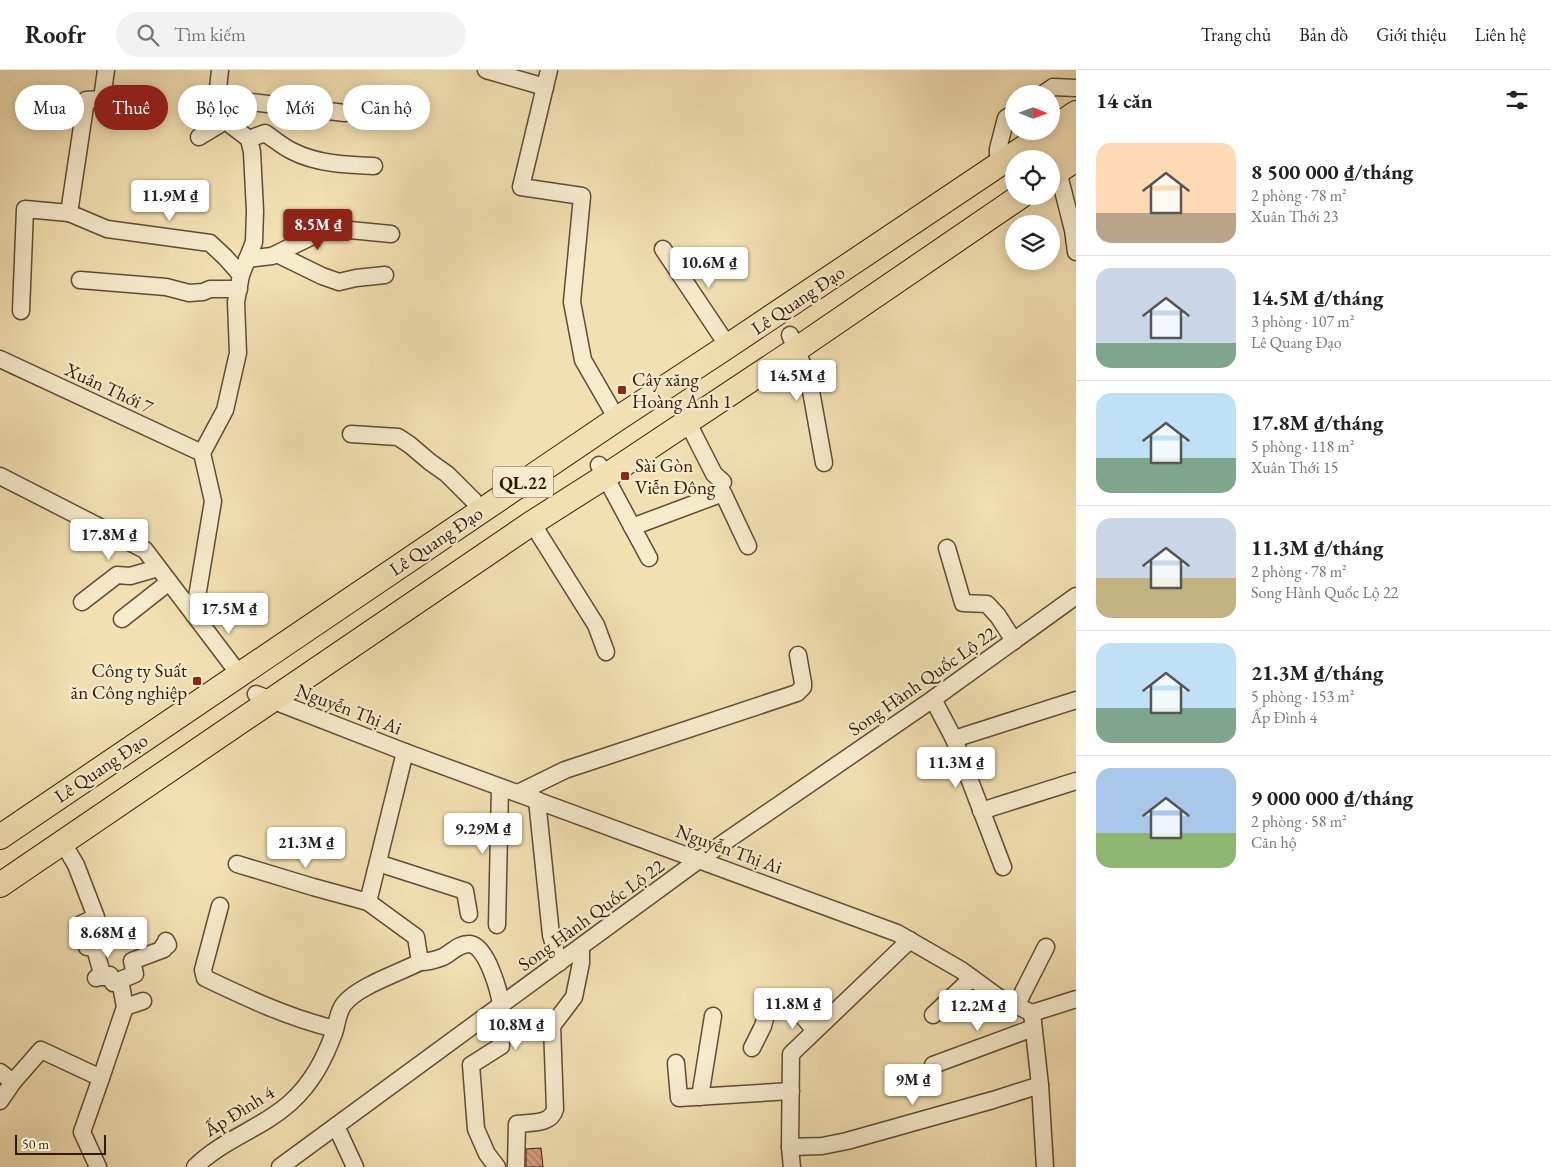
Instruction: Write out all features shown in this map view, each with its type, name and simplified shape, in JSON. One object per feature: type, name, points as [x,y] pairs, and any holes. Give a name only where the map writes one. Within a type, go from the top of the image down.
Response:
[{"type":"highway","points":[[1060,108],[1076,98]]},
{"type":"highway","name":"Lê Quang Đạo","points":[[1057,150],[1076,112]]},
{"type":"highway","name":"Lê Quang Đạo","points":[[1060,150],[1076,139]]},
{"type":"highway","name":"Lê Quang Đạo","points":[[0,867],[532,523],[602,471],[687,420],[794,342],[1003,165],[1020,140]]},
{"type":"highway","name":"Lê Quang Đạo","points":[[0,837],[474,501],[1003,165]]},
{"type":"highway","name":"Lê Quang Đạo","points":[[0,885],[62,843],[263,697],[794,342],[1007,205]]},
{"type":"highway","name":"Lê Quang Đạo","points":[[0,823],[236,670],[613,414]]},
{"type":"street","points":[[69,213],[86,100],[102,99],[106,70]]},
{"type":"street","points":[[218,85],[220,70]]},
{"type":"street","points":[[486,70],[545,87]]},
{"type":"street","points":[[549,70],[521,187],[582,196],[572,302],[583,360],[613,414]]},
{"type":"street","points":[[1060,87],[1076,88]]},
{"type":"street","points":[[257,103],[343,113]]},
{"type":"street","points":[[199,137],[211,130]]},
{"type":"street","points":[[194,615],[213,501],[202,453],[225,410],[238,353],[236,302],[240,282],[254,242],[255,211],[252,152],[249,140],[238,130]]},
{"type":"street","points":[[249,140],[265,133],[291,151],[312,159],[346,165],[374,166]]},
{"type":"street","points":[[1003,165],[1005,134]]},
{"type":"street","points":[[1060,175],[1073,230],[1076,252]]},
{"type":"street","points":[[21,311],[25,209],[69,213],[107,229],[210,243],[225,257],[240,282]]},
{"type":"street","points":[[247,259],[272,256],[329,228],[391,234]]},
{"type":"street","points":[[663,250],[725,341]]},
{"type":"street","points":[[276,254],[339,282],[356,278],[385,276]]},
{"type":"street","points":[[80,280],[166,287],[189,293],[203,292],[240,282]]},
{"type":"street","points":[[794,342],[809,380],[824,463]]},
{"type":"street","name":"Xuân Thới 7","points":[[0,359],[202,453]]},
{"type":"street","points":[[687,420],[714,474],[723,482]]},
{"type":"street","points":[[351,434],[398,437],[447,474],[474,501]]},
{"type":"street","points":[[602,471],[649,558]]},
{"type":"street","points":[[0,476],[145,550],[236,670]]},
{"type":"street","points":[[632,527],[723,494],[748,546]]},
{"type":"street","points":[[532,523],[596,625],[606,652]]},
{"type":"street","points":[[947,548],[963,603],[987,604],[998,616],[1014,641]]},
{"type":"street","points":[[82,602],[117,575],[130,576],[158,568]]},
{"type":"street","points":[[122,619],[169,582]]},
{"type":"street","name":"Song Hành Quốc Lộ 22","points":[[280,1167],[700,859],[933,699],[1076,596]]},
{"type":"street","points":[[518,793],[565,770],[797,693],[801,690],[803,683],[798,655]]},
{"type":"street","name":"Nguyễn Thị Ai","points":[[263,697],[405,752],[897,933],[972,978],[998,997],[1016,1006],[1032,1021]]},
{"type":"street","points":[[933,699],[954,739],[1003,867]]},
{"type":"street","points":[[954,739],[1076,700]]},
{"type":"street","points":[[368,902],[405,752]]},
{"type":"street","points":[[981,811],[1076,781]]},
{"type":"street","points":[[497,924],[500,787]]},
{"type":"street","points":[[537,800],[551,935],[559,963]]},
{"type":"street","points":[[62,843],[76,865],[96,917],[81,924],[87,947],[94,945],[99,977],[110,975],[113,983],[135,974],[132,961],[164,949],[163,946],[168,945],[166,941]]},
{"type":"street","points":[[378,863],[465,891],[469,914]]},
{"type":"street","points":[[237,864],[368,902],[416,937],[420,962]]},
{"type":"street","points":[[220,906],[203,970],[205,978],[264,1005],[317,1025],[335,1029]]},
{"type":"street","points":[[792,1167],[790,1147],[791,1054],[910,940]]},
{"type":"street","name":"Ấp Đình 4","points":[[195,1167],[208,1154],[270,1118],[290,1103],[317,1072],[325,1058],[342,1006],[355,993],[420,962],[444,956],[462,945],[470,944],[478,947],[489,962],[501,1005],[501,1046],[471,1065],[476,1129],[493,1166]]},
{"type":"street","points":[[516,1167],[517,1124],[548,1120],[554,1116],[552,1026],[574,997],[581,963],[580,947]]},
{"type":"street","points":[[1016,1006],[1046,947]]},
{"type":"street","points":[[933,1015],[972,978]]},
{"type":"street","points":[[98,1167],[82,1132],[125,1007],[120,980]]},
{"type":"street","points":[[934,1065],[1076,999]]},
{"type":"street","points":[[125,1007],[143,1001]]},
{"type":"street","points":[[752,1048],[763,1026],[768,1008],[786,1007],[805,1017],[814,1031]]},
{"type":"street","points":[[700,1097],[714,1016]]},
{"type":"street","points":[[1032,1021],[1040,1085],[1045,1167]]},
{"type":"street","points":[[0,1100],[41,1050],[101,1078]]},
{"type":"street","points":[[676,1063],[679,1098],[791,1090]]},
{"type":"street","points":[[0,1072],[13,1082]]},
{"type":"street","points":[[790,1147],[822,1146],[848,1141],[994,1100],[1040,1085]]},
{"type":"street","points":[[336,1126],[355,1167]]},
{"type":"building","points":[[541,1148],[543,1167],[526,1167],[526,1149]]},
{"type":"place","name":"Cây xăng Hoàng Anh 1","points":[[622,390]]},
{"type":"place","name":"Sài Gòn Viễn Đông","points":[[625,476]]},
{"type":"place","name":"Công ty Suất ăn Công nghiệp","points":[[197,681]]}]
